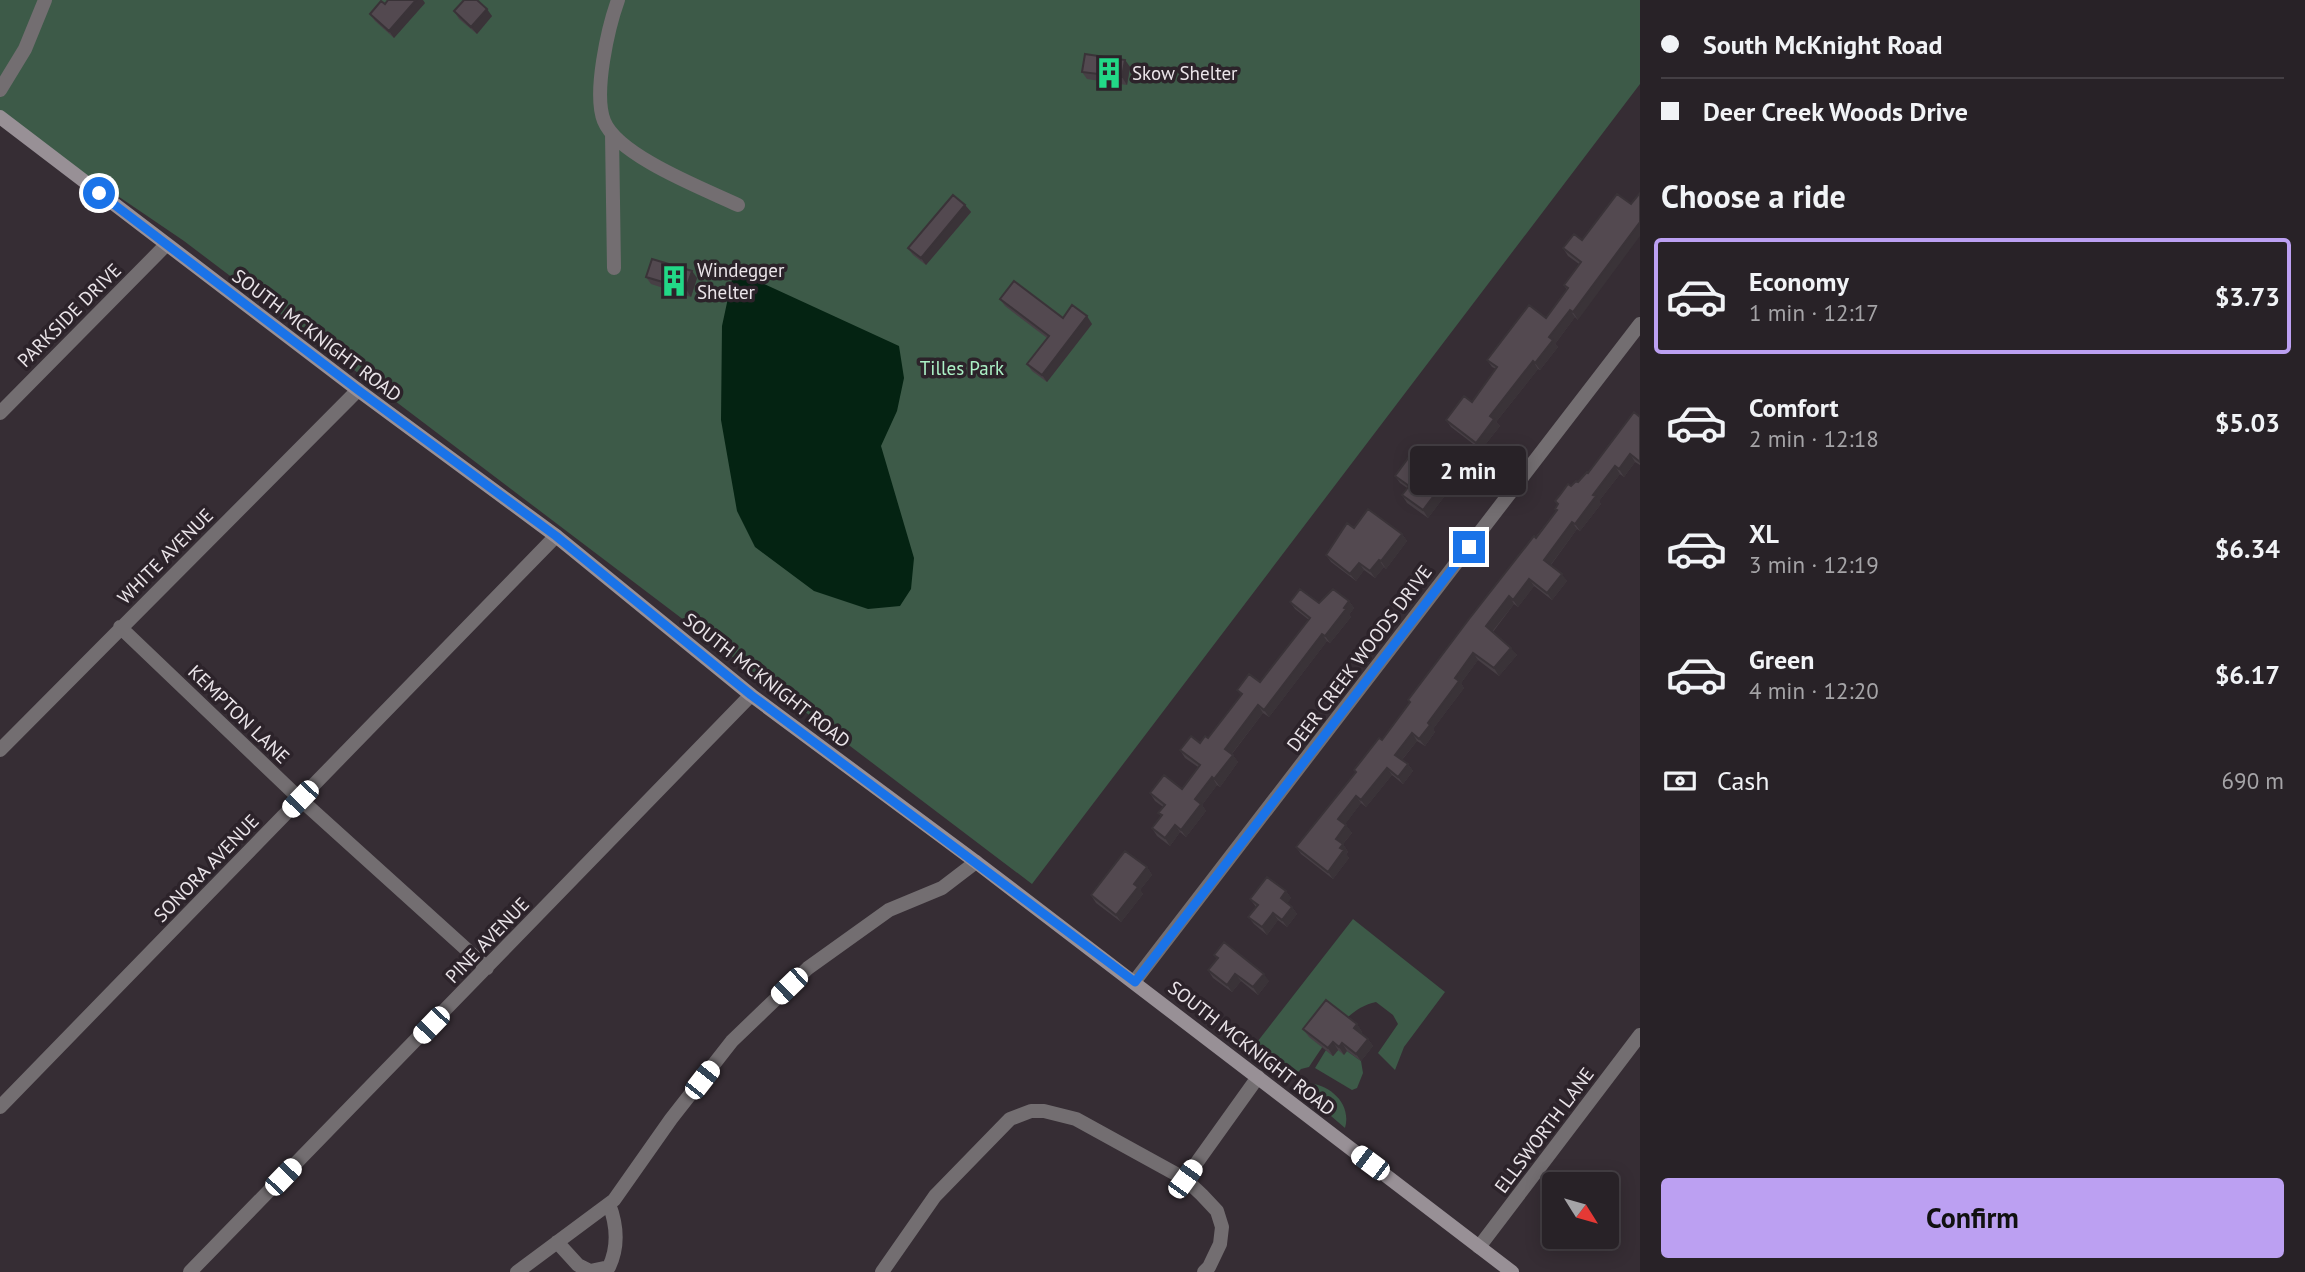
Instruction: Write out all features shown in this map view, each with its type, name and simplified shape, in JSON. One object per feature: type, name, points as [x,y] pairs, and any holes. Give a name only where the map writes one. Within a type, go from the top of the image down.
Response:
[{"type":"main road","name":"SOUTH MCKNIGHT ROAD","points":[[0,117],[358,390],[556,536],[751,695],[1135,982],[1511,1272]]},
{"type":"street","points":[[0,90],[25,49],[45,0]]},
{"type":"street","points":[[618,0],[603,66],[600,103],[604,122],[612,134],[642,158],[738,205]]},
{"type":"street","points":[[612,134],[614,268]]},
{"type":"street","name":"PARKSIDE DRIVE","points":[[0,413],[166,245]]},
{"type":"street","name":"DEER CREEK WOODS DRIVE","points":[[1135,982],[1640,324]]},
{"type":"street","name":"WHITE AVENUE","points":[[0,750],[358,390]]},
{"type":"street","name":"SONORA AVENUE","points":[[0,1107],[556,536]]},
{"type":"street","name":"KEMPTON LANE","points":[[120,627],[300,799],[487,968]]},
{"type":"street","name":"PINE AVENUE","points":[[190,1272],[751,695]]},
{"type":"street","points":[[517,1272],[614,1200],[671,1119],[732,1041],[808,968],[889,910],[942,888],[976,862]]},
{"type":"street","name":"ELLSWORTH LANE","points":[[1479,1247],[1640,1035]]},
{"type":"street","points":[[1185,1179],[1258,1077]]},
{"type":"street","points":[[882,1272],[935,1196],[1010,1119],[1031,1111],[1044,1111],[1076,1119],[1185,1179],[1217,1211],[1222,1227],[1220,1244],[1209,1268],[1204,1272]]},
{"type":"street","points":[[557,1242],[578,1265],[590,1271],[609,1267],[616,1243],[614,1218],[609,1204]]},
{"type":"green space","name":"Tilles Park","points":[[0,0],[1640,0],[1640,84],[1032,884],[184,241],[0,116]]},
{"type":"green space","points":[[1353,919],[1445,992],[1404,1047],[1395,1070],[1378,1053],[1398,1024],[1393,1015],[1376,1002],[1355,1011],[1346,1019],[1329,1037],[1309,1067],[1301,1069],[1292,1078],[1254,1046]]},
{"type":"green space","points":[[1326,1050],[1333,1056],[1338,1050],[1347,1051],[1361,1061],[1363,1073],[1357,1088],[1352,1090],[1315,1068]]},
{"type":"green space","points":[[1307,1083],[1324,1087],[1337,1097],[1345,1111],[1345,1128],[1303,1092]]},
{"type":"shaded area","points":[[734,270],[899,346],[904,378],[897,411],[881,446],[914,558],[911,589],[900,606],[868,609],[814,591],[755,547],[737,511],[721,420],[722,326]]},
{"type":"building","points":[[388,0],[416,0],[389,31],[370,14],[381,1],[385,4]]},
{"type":"building","points":[[464,0],[477,0],[487,9],[471,27],[454,11]]},
{"type":"building","points":[[1085,54],[1125,60],[1122,77],[1082,72]]},
{"type":"building","points":[[1640,193],[1640,222],[1573,312],[1570,310],[1549,337],[1553,340],[1490,416],[1494,419],[1476,443],[1446,420],[1464,396],[1472,402],[1497,367],[1487,360],[1529,305],[1546,318],[1568,288],[1564,285],[1581,262],[1563,248],[1574,234],[1582,240],[1617,194],[1631,204]]},
{"type":"building","points":[[953,195],[965,205],[921,258],[908,248]]},
{"type":"building","points":[[652,259],[692,271],[686,289],[646,277]]},
{"type":"building","points":[[1014,281],[1063,318],[1072,305],[1087,316],[1042,375],[1027,364],[1049,336],[1000,299]]},
{"type":"building","points":[[1634,412],[1640,417],[1640,462],[1630,454],[1619,469],[1615,466],[1575,524],[1572,522],[1544,560],[1562,574],[1547,593],[1529,579],[1513,600],[1509,596],[1486,626],[1511,648],[1494,668],[1473,653],[1455,678],[1459,681],[1428,723],[1430,725],[1419,739],[1412,733],[1395,755],[1408,764],[1398,777],[1387,768],[1361,800],[1356,796],[1338,819],[1346,825],[1336,839],[1343,844],[1340,848],[1344,850],[1328,872],[1296,847],[1356,772],[1354,770],[1379,738],[1382,740],[1410,702],[1408,700],[1469,619],[1557,510],[1555,509],[1558,504],[1555,501],[1568,484],[1571,486],[1588,473]]},
{"type":"building","points":[[1427,447],[1448,462],[1438,476],[1445,481],[1423,510],[1402,495],[1409,486],[1395,476],[1409,457],[1416,462]]},
{"type":"building","points":[[1368,509],[1402,534],[1370,571],[1359,563],[1350,574],[1326,555],[1347,523],[1354,528]]},
{"type":"building","points":[[1300,589],[1319,603],[1333,589],[1349,601],[1325,636],[1322,634],[1264,710],[1258,705],[1225,749],[1233,755],[1195,799],[1201,804],[1181,830],[1175,825],[1165,838],[1152,828],[1162,815],[1158,813],[1165,805],[1150,793],[1164,775],[1182,789],[1200,765],[1180,750],[1191,736],[1200,743],[1205,736],[1208,738],[1242,694],[1237,690],[1249,674],[1260,682],[1310,618],[1290,602]]},
{"type":"building","points":[[1125,851],[1147,867],[1134,884],[1138,887],[1116,915],[1091,895]]},
{"type":"building","points":[[1267,877],[1286,891],[1281,898],[1292,907],[1282,920],[1273,913],[1262,927],[1248,917],[1258,905],[1250,899]]},
{"type":"building","points":[[1224,942],[1264,974],[1253,987],[1235,974],[1227,985],[1208,970],[1218,958],[1214,955]]},
{"type":"building","points":[[1326,1000],[1357,1024],[1354,1028],[1368,1039],[1356,1054],[1342,1043],[1339,1047],[1333,1042],[1328,1048],[1303,1029]]},
{"type":"place","name":"Skow Shelter","points":[[1109,73]]},
{"type":"place","name":"Windegger Shelter","points":[[674,281]]},
{"type":"route","points":[[99,193],[556,536],[751,695],[1135,982],[1469,547]]}]
